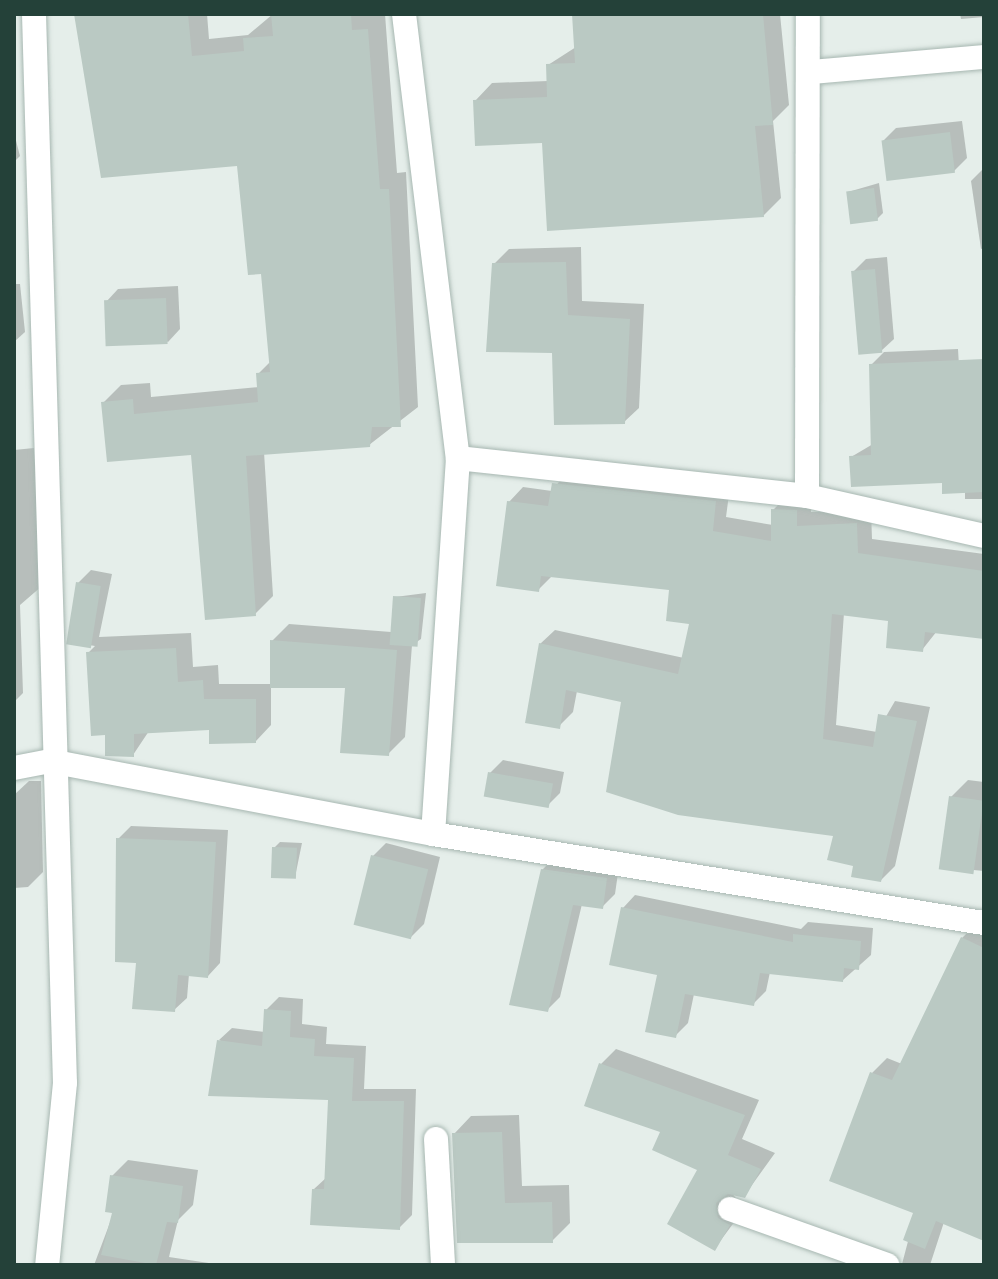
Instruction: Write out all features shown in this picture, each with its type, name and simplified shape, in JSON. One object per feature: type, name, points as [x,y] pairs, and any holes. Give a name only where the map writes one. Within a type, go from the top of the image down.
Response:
[{"type":"street","points":[[34,14],[36,257],[52,544],[50,761],[65,1083],[47,1265]]},
{"type":"street","points":[[404,14],[458,458],[433,834]]},
{"type":"street","points":[[807,496],[812,72],[808,14]]},
{"type":"street","points":[[812,72],[984,57]]},
{"type":"street","points":[[458,458],[807,496],[984,536]]},
{"type":"street","points":[[14,768],[50,761],[433,834],[984,923]]},
{"type":"street","points":[[436,1139],[443,1265]]},
{"type":"street","points":[[730,1209],[887,1265]]},
{"type":"building","points":[[74,14],[188,14],[192,56],[244,51],[243,38],[273,36],[271,14],[351,14],[352,30],[368,29],[380,189],[389,189],[401,427],[372,427],[370,447],[246,456],[256,616],[205,620],[191,455],[107,462],[101,402],[133,399],[134,414],[258,402],[256,373],[270,372],[261,274],[248,275],[237,166],[101,178]]},
{"type":"building","points":[[572,14],[763,14],[773,125],[755,126],[764,217],[547,231],[542,143],[475,146],[473,100],[547,97],[546,64],[575,63]]},
{"type":"building","points":[[950,132],[955,173],[887,181],[882,140]]},
{"type":"building","points":[[874,188],[878,221],[850,224],[846,191]]},
{"type":"building","points":[[566,262],[568,315],[630,319],[625,424],[554,425],[552,353],[486,352],[492,263]]},
{"type":"building","points":[[875,269],[882,353],[858,355],[851,271]]},
{"type":"building","points":[[166,298],[168,344],[106,346],[104,300]]},
{"type":"building","points":[[984,359],[984,492],[942,494],[942,483],[851,487],[849,456],[871,455],[869,364]]},
{"type":"building","points":[[552,483],[716,501],[713,531],[771,541],[771,509],[797,510],[797,526],[857,523],[858,553],[984,571],[984,639],[925,632],[923,652],[886,648],[888,621],[832,614],[823,739],[873,747],[878,714],[917,721],[881,882],[851,877],[853,866],[827,860],[833,836],[678,815],[606,792],[621,702],[566,690],[560,729],[525,723],[539,643],[678,674],[689,624],[666,621],[669,590],[541,576],[539,592],[496,586],[507,501],[548,506]]},
{"type":"building","points":[[76,582],[101,586],[91,648],[66,644]]},
{"type":"building","points":[[393,596],[421,598],[418,647],[390,645]]},
{"type":"building","points":[[270,640],[397,650],[389,756],[340,753],[345,688],[270,688]]},
{"type":"building","points":[[176,648],[178,682],[203,680],[204,699],[256,699],[256,743],[209,744],[209,730],[134,734],[134,757],[105,756],[105,735],[91,736],[86,652]]},
{"type":"building","points":[[488,772],[553,783],[549,808],[484,797]]},
{"type":"building","points":[[949,796],[984,801],[973,874],[939,869]]},
{"type":"building","points":[[116,838],[216,842],[208,978],[178,975],[175,1012],[132,1009],[136,963],[115,962]]},
{"type":"building","points":[[272,847],[297,848],[296,879],[271,878]]},
{"type":"building","points":[[371,855],[428,869],[411,939],[354,925]]},
{"type":"building","points":[[541,869],[607,878],[603,909],[573,905],[548,1012],[509,1005]]},
{"type":"building","points":[[621,907],[793,942],[793,934],[861,941],[859,970],[844,968],[843,982],[760,973],[754,1006],[685,994],[676,1038],[645,1032],[657,975],[609,965]]},
{"type":"building","points":[[961,937],[984,948],[984,1241],[936,1221],[925,1249],[903,1240],[913,1213],[829,1181],[870,1072],[892,1080]]},
{"type":"building","points":[[264,1009],[291,1011],[290,1037],[315,1039],[314,1056],[354,1058],[352,1101],[404,1101],[400,1230],[310,1225],[312,1189],[324,1189],[328,1100],[208,1096],[217,1040],[262,1046]]},
{"type":"building","points":[[599,1063],[745,1115],[728,1155],[761,1169],[745,1198],[728,1194],[716,1203],[718,1218],[730,1225],[715,1251],[667,1224],[697,1170],[652,1150],[660,1132],[584,1106]]},
{"type":"building","points":[[502,1132],[505,1203],[552,1202],[553,1243],[457,1243],[452,1133]]},
{"type":"building","points":[[110,1175],[183,1186],[178,1223],[167,1222],[156,1265],[101,1255],[112,1213],[105,1212]]}]
